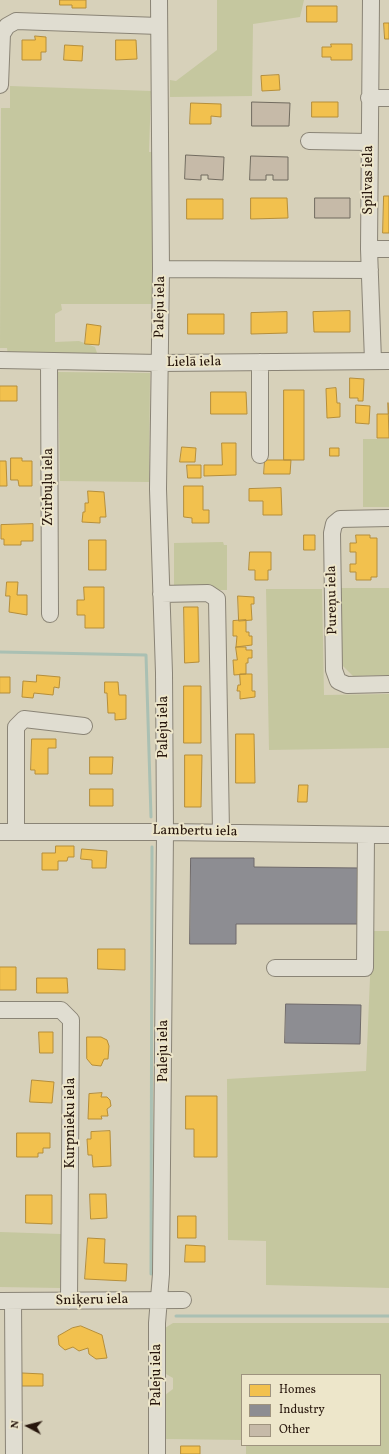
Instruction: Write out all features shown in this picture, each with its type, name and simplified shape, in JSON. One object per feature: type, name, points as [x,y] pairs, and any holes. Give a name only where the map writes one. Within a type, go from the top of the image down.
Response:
[{"type":"street","name":"Paleju iela","points":[[157,1454],[164,1384],[157,1323],[162,1259],[165,832],[158,489],[161,269],[159,0]]},
{"type":"street","name":"Spilvas iela","points":[[371,0],[368,142],[369,249],[373,361]]},
{"type":"street","points":[[0,85],[2,34],[7,26],[16,21],[159,26]]},
{"type":"street","points":[[370,98],[389,98]]},
{"type":"street","points":[[309,141],[368,142]]},
{"type":"street","points":[[369,249],[389,249]]},
{"type":"street","points":[[161,269],[370,270]]},
{"type":"street","name":"Lielā iela","points":[[0,360],[160,363],[389,361]]},
{"type":"street","name":"Zvirbuļu iela","points":[[49,361],[50,614]]},
{"type":"street","points":[[260,362],[260,455]]},
{"type":"street","name":"Pureņu iela","points":[[389,518],[340,519],[334,524],[332,540],[334,670],[336,676],[338,681],[347,685],[389,684]]},
{"type":"street","points":[[161,594],[208,593],[217,599],[221,832]]},
{"type":"street","points":[[8,832],[16,727],[24,719],[84,726]]},
{"type":"street","name":"Lambertu iela","points":[[8,832],[221,832],[366,836],[389,835]]},
{"type":"street","points":[[275,968],[365,968],[366,836]]},
{"type":"street","name":"Kurpnieku iela","points":[[0,1010],[61,1010],[72,1020],[69,1301]]},
{"type":"street","name":"Sniķeru iela","points":[[7,1301],[183,1300]]},
{"type":"street","points":[[7,1301],[14,1454]]},
{"type":"green space","points":[[217,0],[304,0],[300,17],[253,24],[252,96],[170,97],[170,80],[176,81],[217,50]]},
{"type":"green space","points":[[10,86],[151,91],[149,152],[153,152],[155,304],[61,304],[62,310],[55,314],[55,342],[79,341],[95,347],[98,356],[8,356],[7,348],[0,348],[1,108],[10,108]]},
{"type":"green space","points":[[58,372],[150,373],[149,482],[60,481]]},
{"type":"green space","points":[[363,439],[389,439],[389,507],[363,507]]},
{"type":"green space","points":[[223,542],[224,545],[227,545],[227,590],[174,590],[174,543]]},
{"type":"green space","points":[[341,588],[389,588],[389,675],[353,676],[342,665]]},
{"type":"green space","points":[[266,589],[322,589],[324,695],[389,694],[389,748],[269,750]]},
{"type":"green space","points":[[372,931],[389,931],[389,1288],[266,1285],[266,1241],[228,1240],[227,1079],[366,1071]]},
{"type":"green space","points":[[0,1232],[61,1234],[60,1288],[0,1287]]},
{"type":"green space","points":[[173,1323],[389,1323],[389,1454],[246,1454],[246,1446],[381,1446],[381,1374],[241,1374],[241,1440],[165,1439],[165,1395],[173,1389],[173,1378],[166,1374],[165,1328]]},
{"type":"building: Homes","points":[[60,0],[86,0],[86,8],[72,8],[72,5],[60,5]]},
{"type":"building: Homes","points":[[307,6],[337,6],[337,22],[307,22]]},
{"type":"building: Homes","points":[[384,23],[389,23],[389,39],[385,39]]},
{"type":"building: Homes","points":[[35,36],[46,37],[46,52],[41,52],[41,60],[22,60],[22,40],[35,40]]},
{"type":"building: Homes","points":[[116,40],[136,40],[137,59],[116,60]]},
{"type":"building: Homes","points":[[331,44],[352,44],[352,60],[331,60],[331,57],[322,57],[322,47],[331,47]]},
{"type":"building: Homes","points":[[65,45],[83,46],[82,61],[64,60]]},
{"type":"building: Homes","points":[[279,75],[280,90],[262,91],[261,76]]},
{"type":"building: Homes","points":[[312,102],[338,102],[338,117],[312,117]]},
{"type":"building: Homes","points":[[191,103],[221,104],[221,117],[211,116],[211,124],[190,124]]},
{"type":"building: Homes","points":[[384,196],[389,196],[389,233],[383,233]]},
{"type":"building: Homes","points":[[251,198],[287,198],[288,218],[251,219]]},
{"type":"building: Homes","points":[[187,199],[223,199],[223,219],[187,219]]},
{"type":"building: Homes","points":[[350,311],[350,332],[314,332],[313,312]]},
{"type":"building: Homes","points":[[287,312],[287,333],[251,334],[251,313]]},
{"type":"building: Homes","points":[[188,314],[224,314],[224,334],[188,334]]},
{"type":"building: Homes","points":[[87,324],[101,326],[99,345],[85,344]]},
{"type":"building: Homes","points":[[350,378],[364,379],[363,401],[358,401],[358,398],[350,398]]},
{"type":"building: Homes","points":[[0,386],[17,386],[17,401],[0,401]]},
{"type":"building: Homes","points":[[336,388],[337,403],[340,403],[340,417],[327,418],[326,389]]},
{"type":"building: Homes","points":[[284,390],[304,390],[304,460],[284,460]]},
{"type":"building: Homes","points":[[211,392],[246,392],[247,414],[211,414]]},
{"type":"building: Homes","points":[[388,403],[389,438],[377,438],[377,414],[388,414]]},
{"type":"building: Homes","points":[[356,405],[370,406],[369,424],[356,423]]},
{"type":"building: Homes","points":[[222,443],[236,443],[236,475],[204,476],[204,465],[222,465]]},
{"type":"building: Homes","points":[[182,447],[196,448],[195,462],[180,462]]},
{"type":"building: Homes","points":[[330,448],[339,448],[339,456],[330,456]]},
{"type":"building: Homes","points":[[11,458],[22,458],[22,461],[32,461],[32,486],[19,486],[18,480],[11,480]]},
{"type":"building: Homes","points":[[265,460],[291,460],[290,474],[264,474]]},
{"type":"building: Homes","points":[[0,461],[6,461],[7,486],[0,486]]},
{"type":"building: Homes","points":[[187,465],[201,465],[201,478],[188,478]]},
{"type":"building: Homes","points":[[184,486],[203,486],[203,510],[209,510],[209,523],[192,523],[192,518],[184,517]]},
{"type":"building: Homes","points":[[281,488],[282,515],[263,515],[263,501],[249,501],[249,489]]},
{"type":"building: Homes","points":[[88,491],[104,492],[106,517],[100,517],[100,523],[82,522],[83,512],[85,512],[85,503],[88,503]]},
{"type":"building: Homes","points":[[33,524],[33,541],[21,541],[21,545],[4,545],[4,539],[1,539],[1,525]]},
{"type":"building: Homes","points":[[304,535],[315,535],[315,550],[304,550]]},
{"type":"building: Homes","points":[[356,535],[370,535],[370,538],[377,538],[377,577],[371,577],[371,580],[356,580],[356,572],[350,572],[350,564],[356,564],[356,552],[350,552],[350,543],[356,543]]},
{"type":"building: Homes","points":[[89,540],[106,540],[106,570],[89,570]]},
{"type":"building: Homes","points":[[250,552],[271,552],[271,570],[268,570],[268,580],[255,580],[255,570],[249,570]]},
{"type":"building: Homes","points":[[7,582],[18,582],[17,595],[27,595],[27,615],[9,612],[10,596],[6,596]]},
{"type":"building: Homes","points":[[84,587],[104,587],[104,628],[85,628],[85,615],[77,615],[77,600],[84,600]]},
{"type":"building: Homes","points":[[238,596],[254,597],[254,604],[251,604],[252,620],[239,621]]},
{"type":"building: Homes","points":[[184,607],[198,607],[199,662],[185,663]]},
{"type":"building: Homes","points":[[246,620],[246,632],[249,632],[249,636],[252,636],[252,645],[236,647],[237,636],[233,636],[233,621]]},
{"type":"building: Homes","points":[[236,647],[246,647],[246,650],[252,650],[252,658],[248,658],[248,663],[246,663],[246,674],[234,675],[233,660],[237,660]]},
{"type":"building: Homes","points":[[240,674],[252,674],[252,691],[255,691],[255,697],[240,699],[240,691],[237,691],[238,685],[240,685]]},
{"type":"building: Homes","points":[[37,675],[60,677],[59,688],[54,687],[53,695],[34,693],[33,698],[22,697],[23,681],[36,682]]},
{"type":"building: Homes","points":[[0,677],[10,677],[10,693],[0,693]]},
{"type":"building: Homes","points":[[105,682],[118,682],[119,695],[126,695],[126,719],[115,720],[115,713],[108,713]]},
{"type":"building: Homes","points":[[184,686],[201,686],[201,743],[184,743]]},
{"type":"building: Homes","points":[[236,734],[254,734],[255,783],[236,783]]},
{"type":"building: Homes","points":[[32,739],[56,739],[56,748],[48,748],[48,774],[35,774],[35,770],[31,770]]},
{"type":"building: Homes","points":[[185,755],[202,755],[201,807],[185,807]]},
{"type":"building: Homes","points":[[90,757],[113,757],[112,774],[90,774]]},
{"type":"building: Homes","points":[[299,785],[308,785],[307,802],[298,802]]},
{"type":"building: Homes","points":[[90,789],[113,789],[113,806],[90,806]]},
{"type":"building: Homes","points":[[56,846],[74,846],[74,857],[68,857],[67,861],[58,861],[58,870],[42,870],[42,853],[55,853]]},
{"type":"building: Homes","points":[[82,849],[107,851],[106,868],[92,868],[92,860],[81,859]]},
{"type":"building: Homes","points":[[98,949],[125,949],[125,970],[98,969]]},
{"type":"building: Homes","points":[[0,967],[16,967],[16,990],[0,990]]},
{"type":"building: Homes","points":[[37,978],[67,978],[68,993],[37,993]]},
{"type":"building: Homes","points":[[39,1032],[53,1032],[53,1053],[40,1053]]},
{"type":"building: Homes","points":[[87,1037],[101,1037],[107,1040],[109,1046],[108,1059],[104,1059],[101,1066],[92,1065],[87,1059]]},
{"type":"building: Homes","points":[[32,1080],[54,1082],[52,1103],[30,1102]]},
{"type":"building: Homes","points":[[102,1093],[101,1097],[107,1097],[110,1100],[111,1106],[107,1109],[108,1116],[101,1116],[102,1119],[88,1119],[89,1094]]},
{"type":"building: Homes","points":[[186,1096],[217,1096],[217,1157],[194,1157],[194,1129],[186,1129]]},
{"type":"building: Homes","points":[[110,1131],[111,1166],[93,1167],[92,1155],[88,1155],[87,1139],[91,1139],[91,1132]]},
{"type":"building: Homes","points":[[17,1133],[50,1133],[50,1148],[43,1148],[43,1153],[38,1153],[38,1157],[17,1157]]},
{"type":"building: Homes","points":[[90,1194],[106,1194],[107,1218],[91,1219]]},
{"type":"building: Homes","points":[[26,1195],[52,1195],[52,1224],[26,1223]]},
{"type":"building: Homes","points":[[178,1216],[196,1216],[196,1238],[178,1238]]},
{"type":"building: Homes","points":[[88,1238],[105,1239],[104,1263],[127,1264],[126,1281],[85,1279]]},
{"type":"building: Homes","points":[[186,1245],[205,1246],[205,1262],[185,1262]]},
{"type":"building: Homes","points":[[81,1326],[102,1335],[107,1358],[96,1359],[89,1354],[88,1348],[79,1351],[73,1347],[65,1350],[59,1345],[58,1336],[72,1328]]},
{"type":"building: Homes","points":[[22,1373],[43,1374],[43,1386],[22,1386]]},
{"type":"building: Homes","points":[[181,1446],[200,1446],[200,1454],[181,1454]]},
{"type":"building: Industry","points":[[191,858],[254,858],[254,867],[360,868],[360,924],[236,924],[236,944],[190,944]]},
{"type":"building: Industry","points":[[286,1004],[361,1005],[360,1044],[285,1043]]},
{"type":"building: Other","points":[[252,102],[290,103],[289,126],[252,126]]},
{"type":"building: Other","points":[[186,155],[224,157],[223,180],[208,179],[208,175],[201,175],[201,180],[185,179]]},
{"type":"building: Other","points":[[251,156],[288,157],[288,180],[273,180],[273,175],[266,175],[266,180],[250,180]]},
{"type":"building: Other","points":[[315,198],[350,198],[350,218],[315,218]]},
{"type":"waterway","points":[[0,652],[146,655],[151,817]]},
{"type":"waterway","points":[[151,1274],[152,847]]},
{"type":"waterway","points":[[176,1316],[389,1316]]}]
